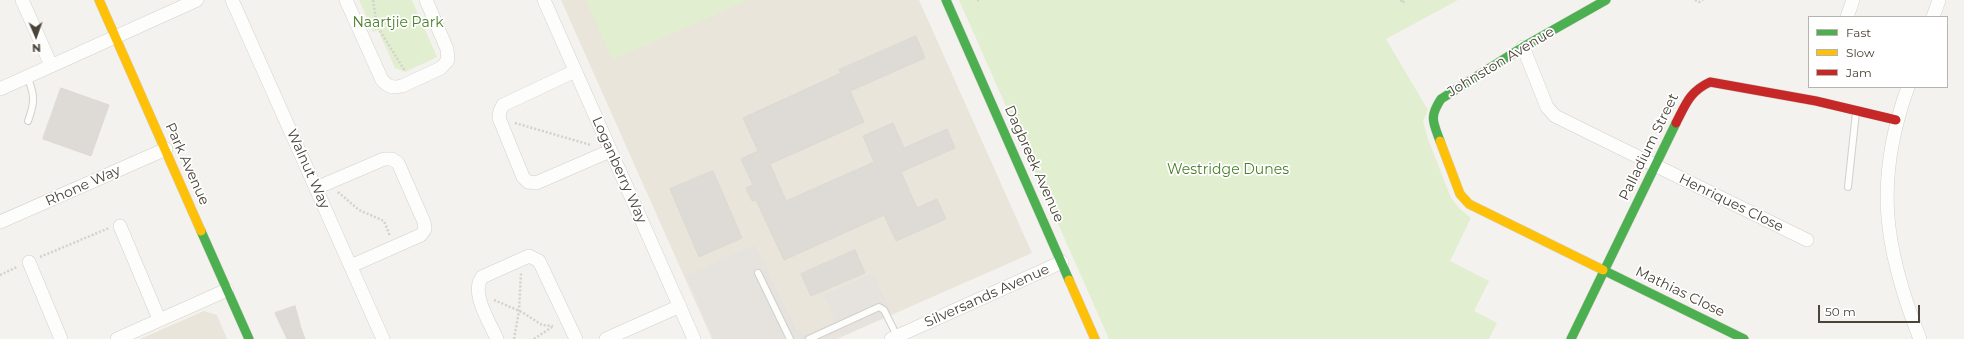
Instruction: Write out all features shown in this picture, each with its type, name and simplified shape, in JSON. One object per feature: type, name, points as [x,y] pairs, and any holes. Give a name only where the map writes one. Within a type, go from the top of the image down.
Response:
[{"type":"street","points":[[22,0],[51,65]]},
{"type":"street","name":"Park Avenue","points":[[99,0],[249,339]]},
{"type":"street","points":[[0,88],[197,0]]},
{"type":"street","name":"Walnut Way","points":[[232,0],[383,339]]},
{"type":"street","points":[[346,0],[382,80],[390,87],[402,86],[441,68],[448,60],[447,49],[426,0]]},
{"type":"street","name":"Loganberry Way","points":[[544,0],[694,339]]},
{"type":"street","name":"Dagbreek Avenue","points":[[946,0],[1095,339]]},
{"type":"street","name":"Johnston Avenue","points":[[1604,271],[1469,204],[1460,194],[1432,120],[1434,110],[1441,99],[1523,48],[1606,0]]},
{"type":"street","points":[[1848,16],[1853,0]]},
{"type":"street","points":[[1933,16],[1939,0]]},
{"type":"street","name":"Henriques Close","points":[[1523,48],[1550,112],[1554,116],[1806,240]]},
{"type":"street","points":[[575,71],[504,104],[500,111],[499,118],[524,177],[528,182],[536,183],[610,151]]},
{"type":"street","name":"Palladium Street","points":[[1571,339],[1690,95],[1699,87],[1710,82],[1816,101],[1896,120]]},
{"type":"street","points":[[1908,88],[1896,120],[1888,175],[1886,205],[1889,238],[1900,286],[1920,339]]},
{"type":"street","name":"Rhone Way","points":[[0,222],[166,149]]},
{"type":"street","points":[[316,188],[384,159],[392,159],[398,163],[424,222],[425,229],[421,235],[351,266]]},
{"type":"street","points":[[120,226],[159,319]]},
{"type":"street","points":[[497,339],[478,293],[478,282],[482,277],[526,256],[533,256],[539,261],[576,339]]},
{"type":"street","points":[[29,262],[61,339]]},
{"type":"street","name":"Silversands Avenue","points":[[894,338],[1062,262]]},
{"type":"street","name":"Mathias Close","points":[[1604,271],[1744,339]]},
{"type":"street","points":[[117,339],[227,290]]},
{"type":"street","points":[[606,339],[680,306]]},
{"type":"lane","points":[[27,76],[34,101],[28,121]]},
{"type":"lane","points":[[1848,187],[1856,111]]},
{"type":"lane","points":[[758,273],[790,339]]},
{"type":"lane","points":[[809,339],[879,307],[884,310],[894,338]]},
{"type":"path","points":[[374,0],[377,26],[407,75],[402,86]]},
{"type":"path","points":[[1401,0],[1402,3],[1406,0]]},
{"type":"path","points":[[1695,0],[1699,2],[1703,0]]},
{"type":"path","points":[[499,118],[610,151]]},
{"type":"path","points":[[331,181],[339,193],[359,210],[384,221],[395,247]]},
{"type":"path","points":[[0,275],[118,224],[120,226]]},
{"type":"path","points":[[514,339],[519,311],[521,265],[526,256]]},
{"type":"path","points":[[478,293],[519,311],[542,325],[553,326]]},
{"type":"path","points":[[534,339],[553,326],[567,320]]},
{"type":"shaded area","points":[[561,0],[919,0],[1032,253],[837,339],[712,339]]},
{"type":"shaded area","points":[[755,245],[796,329],[804,334],[835,321],[824,295],[873,273],[892,314],[842,336],[840,331],[823,339],[714,339],[686,275]]},
{"type":"shaded area","points":[[204,311],[217,315],[227,339],[140,339]]},
{"type":"green space","name":"Naartjie Park","points":[[359,0],[412,0],[437,57],[405,72],[395,68],[378,30],[373,32]]},
{"type":"green space","points":[[586,0],[749,0],[612,60]]},
{"type":"green space","name":"Westridge Dunes","points":[[959,0],[1458,0],[1386,39],[1428,110],[1423,121],[1428,139],[1451,198],[1459,208],[1471,218],[1450,261],[1489,281],[1474,311],[1497,323],[1489,339],[1109,339]]},
{"type":"building","points":[[916,36],[925,58],[850,91],[864,122],[770,164],[786,201],[874,162],[863,136],[893,123],[904,148],[947,129],[955,148],[901,172],[917,208],[937,199],[946,219],[896,241],[884,215],[784,260],[756,200],[752,201],[746,188],[753,185],[741,159],[758,151],[743,118],[841,73],[839,70]]},
{"type":"building","points":[[61,88],[109,105],[91,156],[43,139]]},
{"type":"building","points":[[713,171],[742,238],[699,257],[670,189]]},
{"type":"building","points":[[855,250],[865,273],[811,296],[801,274]]},
{"type":"building","points":[[295,306],[305,339],[287,339],[275,313]]},
{"type":"traffic: fast","points":[[946,0],[1069,280]]},
{"type":"traffic: fast","points":[[1440,141],[1433,120],[1435,110],[1441,99],[1523,47],[1606,0]]},
{"type":"traffic: fast","points":[[1571,339],[1676,123]]},
{"type":"traffic: fast","points":[[201,231],[249,339]]},
{"type":"traffic: fast","points":[[1603,270],[1744,339]]},
{"type":"traffic: slow","points":[[99,0],[201,231]]},
{"type":"traffic: slow","points":[[1440,141],[1460,194],[1469,204],[1603,270]]},
{"type":"traffic: slow","points":[[1069,280],[1095,339]]},
{"type":"traffic: jam","points":[[1676,123],[1693,94],[1710,82],[1816,101],[1896,120]]}]
